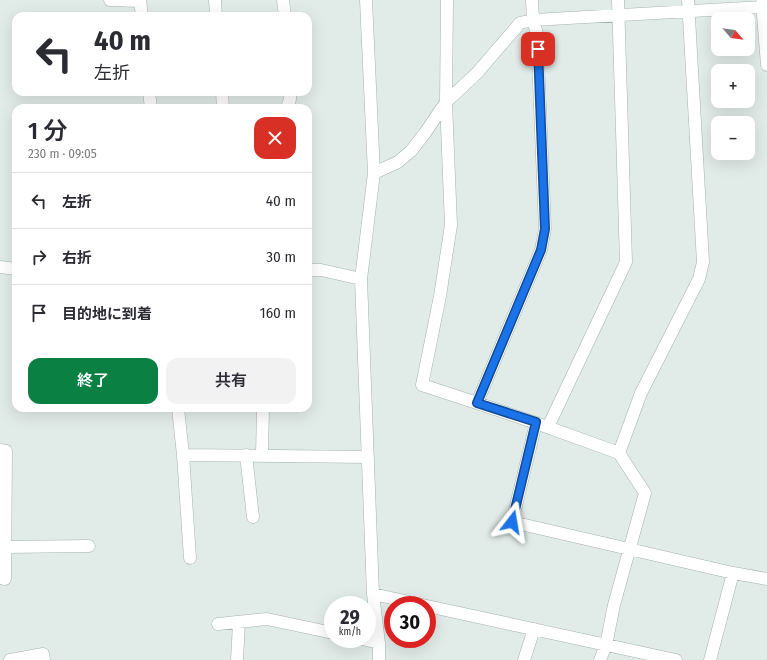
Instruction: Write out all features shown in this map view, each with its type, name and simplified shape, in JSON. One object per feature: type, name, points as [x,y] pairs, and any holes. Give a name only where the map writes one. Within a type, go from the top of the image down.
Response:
[{"type":"street","points":[[110,0],[140,0],[142,12]]},
{"type":"street","points":[[215,0],[216,12]]},
{"type":"street","points":[[284,0],[285,12]]},
{"type":"street","points":[[366,0],[374,173],[361,279],[373,594],[379,642],[379,660]]},
{"type":"street","points":[[447,0],[446,102],[451,225],[440,296],[422,384],[536,422],[620,453],[645,493],[614,605],[606,645],[600,660]]},
{"type":"street","points":[[477,403],[541,250],[545,229],[537,34],[533,20],[532,0]]},
{"type":"street","points":[[548,427],[626,262],[618,0]]},
{"type":"street","points":[[374,173],[398,162],[411,150],[425,133],[446,102],[477,73],[520,24],[533,20],[619,15],[688,5],[764,6],[767,65]]},
{"type":"street","points":[[620,453],[641,393],[699,279],[703,262],[688,5]]},
{"type":"street","points":[[0,267],[12,268]]},
{"type":"street","points":[[312,270],[321,270],[361,279]]},
{"type":"street","points":[[178,412],[190,558]]},
{"type":"street","points":[[262,456],[263,412]]},
{"type":"street","points":[[536,422],[512,522],[629,550],[767,579]]},
{"type":"street","points":[[0,450],[6,451],[5,579],[0,578]]},
{"type":"street","points":[[183,455],[368,456]]},
{"type":"street","points":[[246,456],[254,517]]},
{"type":"street","points":[[5,547],[90,546]]},
{"type":"street","points":[[710,660],[733,573]]},
{"type":"street","points":[[373,594],[384,596]]},
{"type":"street","points":[[436,608],[676,660]]},
{"type":"street","points":[[218,624],[267,619],[324,631]]},
{"type":"street","points":[[237,660],[239,622]]},
{"type":"street","points":[[524,660],[534,629]]},
{"type":"street","points":[[10,660],[43,654],[44,660]]},
{"type":"route","points":[[512,522],[536,422],[477,403],[541,250],[545,229],[538,49]]}]
